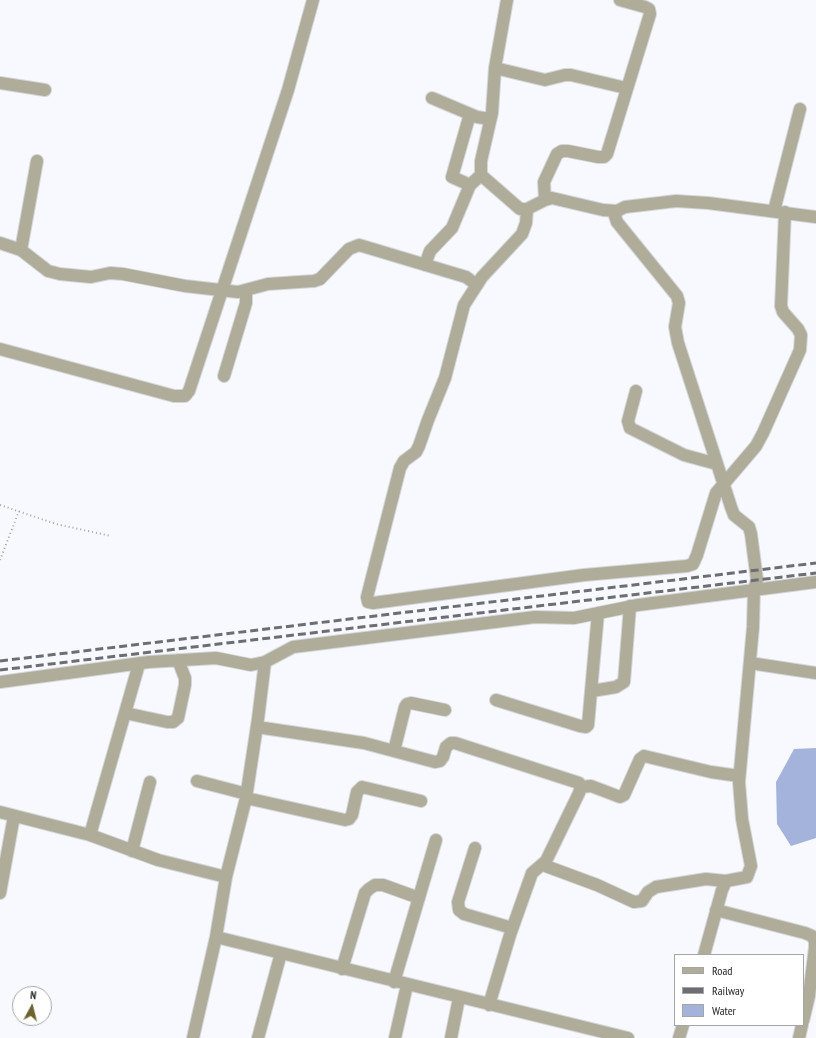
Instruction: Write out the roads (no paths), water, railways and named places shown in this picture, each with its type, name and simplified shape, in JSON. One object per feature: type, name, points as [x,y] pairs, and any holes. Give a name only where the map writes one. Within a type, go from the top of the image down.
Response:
[{"type":"street","points":[[0,349],[174,396],[185,396],[189,391],[288,90],[313,0]]},
{"type":"street","points":[[425,265],[430,251],[452,228],[470,185],[481,175],[481,161],[490,119],[495,68],[507,0]]},
{"type":"street","points":[[545,200],[545,177],[557,154],[568,150],[598,158],[604,157],[607,154],[626,88],[650,14],[649,10],[645,7],[620,0]]},
{"type":"street","points":[[495,68],[545,80],[571,75],[626,88]]},
{"type":"street","points":[[0,83],[45,90]]},
{"type":"street","points":[[432,98],[470,114],[490,119]]},
{"type":"street","points":[[527,210],[526,223],[522,234],[477,285],[464,305],[445,378],[419,446],[416,452],[404,461],[400,468],[367,596],[368,602],[373,603],[482,590],[584,575],[686,566],[695,561],[714,499],[723,483],[756,446],[800,350],[801,335],[798,329],[783,312],[781,306],[780,212],[800,109]]},
{"type":"street","points":[[470,114],[452,177],[470,185]]},
{"type":"street","points":[[21,250],[37,161]]},
{"type":"street","points":[[481,175],[520,209],[527,210],[545,200],[552,198],[602,210],[617,212],[625,207],[676,201],[816,217]]},
{"type":"street","points":[[543,865],[597,885],[634,902],[642,901],[648,892],[656,887],[706,879],[726,881],[747,877],[751,866],[742,820],[739,776],[750,663],[754,589],[756,580],[751,534],[749,527],[734,515],[675,335],[679,302],[677,296],[617,222],[615,216],[617,212]]},
{"type":"street","points":[[0,243],[21,250],[48,271],[60,274],[91,277],[110,273],[123,274],[221,291],[238,292],[268,284],[314,281],[320,279],[354,245],[365,245],[466,277],[477,285]]},
{"type":"street","points":[[224,376],[246,303],[246,291]]},
{"type":"street","points":[[636,391],[628,420],[630,428],[684,455],[717,464]]},
{"type":"street","points":[[0,682],[178,660],[223,658],[252,665],[265,662],[293,647],[535,617],[574,618],[630,606],[816,582]]},
{"type":"street","points":[[592,691],[616,687],[624,682],[630,606]]},
{"type":"street","points":[[496,700],[586,727],[590,722],[598,613]]},
{"type":"street","points":[[125,713],[167,722],[173,722],[178,718],[185,685],[185,678],[178,660]]},
{"type":"street","points":[[193,1038],[216,937],[226,878],[247,796],[265,662]]},
{"type":"street","points":[[750,663],[816,673]]},
{"type":"street","points":[[90,835],[139,664]]},
{"type":"street","points":[[394,751],[404,708],[407,704],[412,703],[445,710]]},
{"type":"street","points":[[257,727],[357,742],[435,762],[440,761],[443,758],[446,746],[451,743],[455,743],[579,782],[581,787]]},
{"type":"street","points":[[581,787],[591,786],[620,797],[624,795],[640,759],[644,756],[711,772],[739,776]]},
{"type":"street","points":[[197,781],[247,796],[345,820],[352,815],[357,792],[362,787],[421,800]]},
{"type":"street","points":[[132,851],[150,782]]},
{"type":"street","points":[[489,1005],[512,928],[532,873],[543,865],[581,787]]},
{"type":"street","points":[[0,812],[90,835],[158,860],[226,878]]},
{"type":"street","points":[[0,893],[14,816]]},
{"type":"street","points":[[394,982],[436,840]]},
{"type":"street","points":[[475,848],[458,902],[459,910],[464,914],[512,928]]},
{"type":"street","points":[[704,954],[716,910],[726,881]]},
{"type":"street","points":[[342,969],[365,893],[369,889],[376,885],[383,885],[418,898]]},
{"type":"street","points":[[716,910],[812,936],[815,941],[815,947],[807,986],[804,1012]]},
{"type":"street","points":[[216,937],[459,998],[628,1038]]},
{"type":"street","points":[[258,1038],[281,953]]},
{"type":"street","points":[[395,1038],[407,985]]},
{"type":"street","points":[[451,1038],[459,998]]},
{"type":"street","points":[[679,1038],[683,1026]]},
{"type":"street","points":[[799,1038],[802,1026]]},
{"type":"water","points":[[816,748],[816,838],[791,846],[777,824],[776,782],[794,749]]},
{"type":"railway","points":[[0,661],[816,563]]},
{"type":"railway","points":[[0,670],[816,573]]}]
